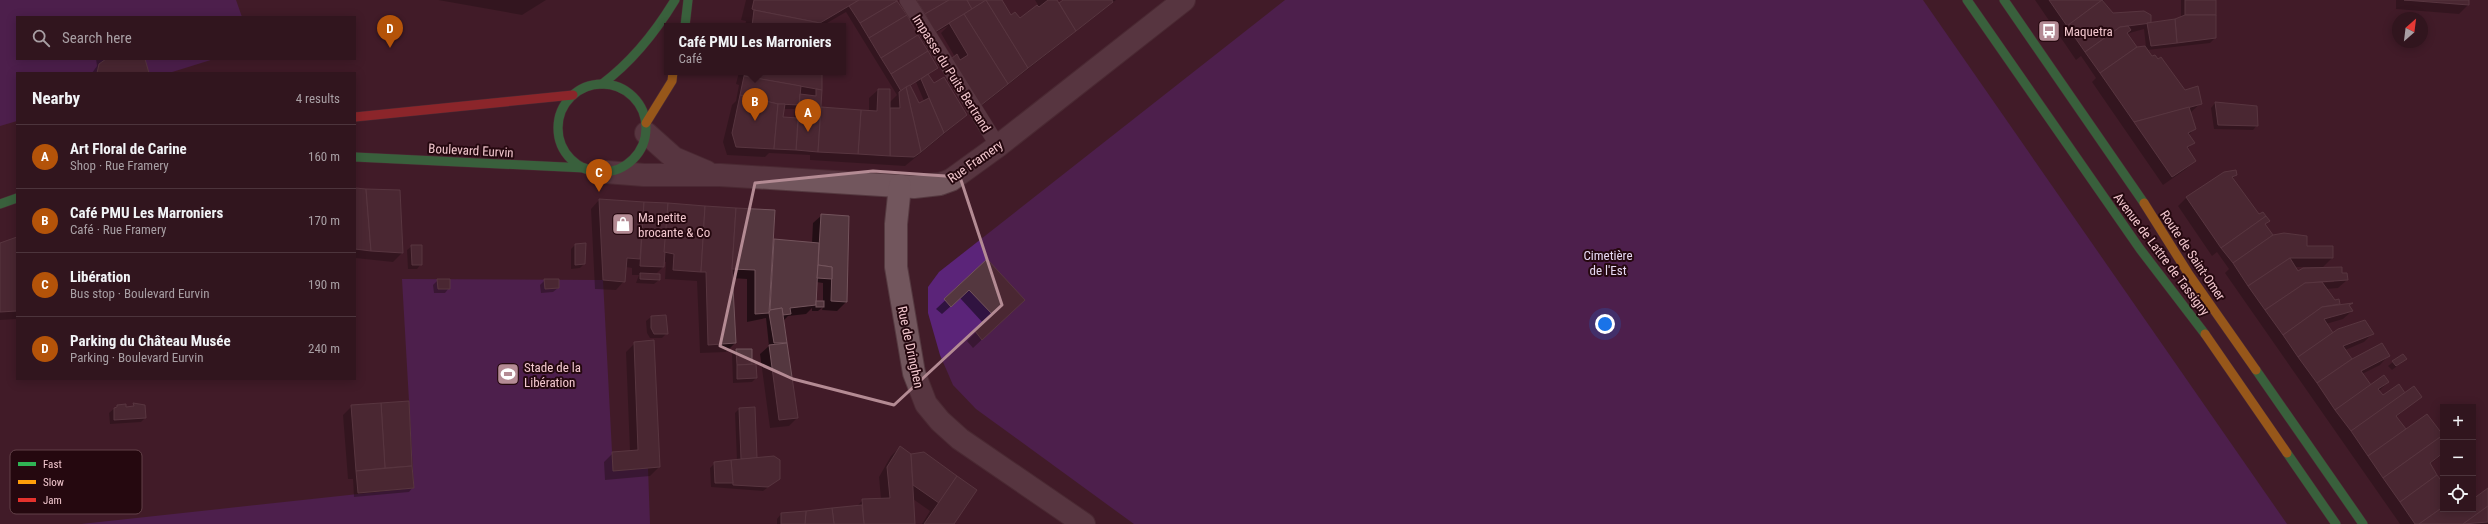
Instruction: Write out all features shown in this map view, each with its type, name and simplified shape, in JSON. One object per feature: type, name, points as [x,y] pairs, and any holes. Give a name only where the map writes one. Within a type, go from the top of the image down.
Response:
[{"type":"main road","points":[[602,84],[640,53],[675,0]]},
{"type":"main road","points":[[684,23],[688,0]]},
{"type":"main road","name":"Avenue de Lattre de Tassigny","points":[[1967,0],[2140,249],[2191,315],[2336,524]]},
{"type":"main road","name":"Route de Saint-Omer","points":[[2004,0],[2122,169],[2188,273],[2363,524]]},
{"type":"main road","name":"Boulevard Eurvin","points":[[356,157],[585,168],[606,172],[624,167],[633,160],[643,145],[646,128],[672,81],[673,75]]},
{"type":"main road","points":[[356,117],[573,95],[587,87],[602,84],[613,85],[629,93],[641,106],[646,128]]},
{"type":"main road","name":"Boulevard Eurvin","points":[[573,95],[560,116],[559,135],[563,147],[570,157],[585,168]]},
{"type":"main road","points":[[0,204],[16,198]]},
{"type":"street","name":"Rue Framery","points":[[606,172],[644,175],[720,175],[924,187],[951,180],[998,146],[1184,0]]},
{"type":"street","name":"Rue Framery","points":[[646,128],[674,158],[692,167],[720,175]]},
{"type":"street","name":"Rue de Dringhen","points":[[900,186],[896,224],[896,267],[914,373],[926,404],[940,422],[960,438],[1084,524]]},
{"type":"lane","name":"Impasse du Puits Bertrand","points":[[907,0],[998,146]]},
{"type":"highlighted area","points":[[873,171],[960,177],[1002,305],[894,405],[793,379],[720,346],[755,183]]},
{"type":"green space","points":[[0,0],[236,0],[242,16],[16,16],[16,60],[211,60],[172,72],[16,72],[16,121],[0,126]]},
{"type":"green space","name":"Cimetière de l'Est","points":[[1285,0],[1923,0],[2287,524],[1134,524],[976,409],[953,385],[940,355],[928,313],[928,287],[939,272]]},
{"type":"green space","name":"Stade de la Libération","points":[[402,279],[603,280],[613,471],[648,468],[650,524],[81,524],[414,488]]},
{"type":"building","points":[[754,0],[859,0],[820,23],[754,10],[752,9]]},
{"type":"building","points":[[859,0],[897,1],[860,23],[849,6]]},
{"type":"building","points":[[916,0],[949,0],[925,14]]},
{"type":"building","points":[[949,0],[967,0],[972,9],[935,32],[925,14]]},
{"type":"building","points":[[967,0],[986,0],[972,9]]},
{"type":"building","points":[[986,0],[1028,68],[1008,84],[964,14]]},
{"type":"building","points":[[986,0],[1002,0],[1011,15],[1015,12],[1020,18],[1037,5],[1039,7],[1048,0],[1057,0],[1076,31],[1028,68]]},
{"type":"building","points":[[1063,0],[1112,0],[1113,2],[1076,31],[1059,3]]},
{"type":"building","points":[[2049,0],[2102,0],[2067,26]]},
{"type":"building","points":[[2102,0],[2113,13],[2144,11],[2151,15],[2151,23],[2120,27],[2085,52],[2067,26]]},
{"type":"building","points":[[2185,0],[2216,0],[2216,15],[2185,15]]},
{"type":"building","points":[[2404,0],[2469,0],[2469,5]]},
{"type":"building","points":[[897,1],[907,15],[869,38],[860,23]]},
{"type":"building","points":[[754,10],[820,23],[752,23]]},
{"type":"building","points":[[964,14],[1008,84],[980,106],[951,59],[957,54],[960,60],[968,55],[949,23]]},
{"type":"building","points":[[907,15],[918,35],[881,58],[869,38]]},
{"type":"building","points":[[2185,15],[2216,15],[2216,38],[2177,43],[2175,19]]},
{"type":"building","points":[[2175,19],[2177,43],[2151,46],[2147,23]]},
{"type":"building","points":[[2128,26],[2131,30],[2127,33],[2137,47],[2100,73],[2085,52],[2120,27]]},
{"type":"building","points":[[918,35],[928,51],[891,74],[881,58]]},
{"type":"building","points":[[2145,46],[2152,56],[2155,55],[2158,59],[2161,57],[2185,90],[2198,86],[2202,104],[2134,122],[2100,73],[2137,47]]},
{"type":"building","points":[[928,51],[938,68],[901,91],[891,74]]},
{"type":"building","points":[[105,60],[145,60],[149,72],[97,72],[99,64]]},
{"type":"building","points":[[928,74],[934,83],[944,77],[967,115],[944,133],[921,79]]},
{"type":"building","points":[[822,75],[822,90],[744,76]]},
{"type":"building","points":[[744,76],[801,86],[799,105],[778,104],[740,95]]},
{"type":"building","points":[[910,85],[919,103],[929,98],[944,133],[921,152],[906,87]]},
{"type":"building","points":[[906,87],[921,152],[914,157],[890,156],[890,108],[900,108],[899,92]]},
{"type":"building","points":[[816,89],[822,90],[818,152],[796,150],[800,94],[816,96]]},
{"type":"building","points":[[878,89],[890,89],[890,156],[858,154],[861,110],[877,111]]},
{"type":"building","points":[[740,95],[778,104],[774,149],[736,147],[732,133]]},
{"type":"building","points":[[2215,102],[2257,106],[2258,126],[2218,125]]},
{"type":"building","points":[[778,104],[785,104],[783,117],[798,118],[796,150],[774,149]]},
{"type":"building","points":[[821,107],[861,110],[858,154],[818,152]]},
{"type":"building","points":[[2189,107],[2196,129],[2188,133],[2195,143],[2187,147],[2196,161],[2172,177],[2134,122]]},
{"type":"building","points":[[2236,170],[2237,175],[2232,177],[2259,214],[2263,212],[2266,216],[2221,248],[2186,197],[2224,172]]},
{"type":"building","points":[[356,188],[366,189],[371,251],[356,249]]},
{"type":"building","points":[[366,189],[400,190],[403,253],[371,251]]},
{"type":"building","points":[[599,199],[644,202],[640,259],[627,258],[625,282],[603,280]]},
{"type":"building","points":[[644,202],[668,203],[664,267],[640,266]]},
{"type":"building","points":[[668,203],[705,206],[701,272],[673,270],[674,254],[664,252]]},
{"type":"building","points":[[705,206],[736,208],[732,269],[736,343],[708,345],[706,272],[701,272]]},
{"type":"building","points":[[736,208],[775,210],[769,313],[755,314],[755,270],[732,269]]},
{"type":"building","points":[[821,214],[849,216],[847,302],[831,301],[832,267],[818,265]]},
{"type":"building","points":[[2266,216],[2270,221],[2265,224],[2273,235],[2233,263],[2221,248]]},
{"type":"building","points":[[2284,233],[2307,236],[2307,246],[2333,246],[2333,258],[2290,258],[2248,286],[2233,263],[2273,235]]},
{"type":"building","points":[[16,237],[16,311],[0,312],[0,243]]},
{"type":"building","points":[[774,239],[819,243],[816,305],[790,308],[791,314],[783,315],[782,308],[770,310]]},
{"type":"building","points":[[586,243],[585,264],[575,265],[575,244]]},
{"type":"building","points":[[411,245],[422,245],[422,265],[412,265]]},
{"type":"building","points":[[2290,258],[2298,271],[2303,268],[2342,267],[2342,273],[2347,273],[2348,280],[2305,283],[2265,310],[2248,286]]},
{"type":"building","points":[[987,259],[1025,300],[982,340],[975,331],[993,315],[969,290],[951,307],[944,299]]},
{"type":"building","points":[[818,265],[832,267],[832,279],[817,278]]},
{"type":"building","points":[[640,273],[660,274],[660,280],[640,279]]},
{"type":"building","points":[[437,279],[450,279],[450,289],[438,289]]},
{"type":"building","points":[[544,279],[559,279],[559,288],[545,289]]},
{"type":"building","points":[[2322,282],[2335,300],[2339,299],[2340,304],[2322,307],[2283,335],[2265,310],[2305,283]]},
{"type":"building","points":[[816,301],[824,301],[824,307],[816,307]]},
{"type":"building","points":[[2353,303],[2349,305],[2353,311],[2324,319],[2333,333],[2298,357],[2283,335],[2322,307]]},
{"type":"building","points":[[782,308],[787,343],[774,343],[769,313],[770,310]]},
{"type":"building","points":[[666,315],[668,334],[654,334],[651,328],[651,316]]},
{"type":"building","points":[[2365,320],[2374,334],[2343,346],[2352,359],[2317,383],[2298,357],[2338,329]]},
{"type":"building","points":[[654,340],[660,467],[613,471],[612,452],[638,450],[634,342]]},
{"type":"building","points":[[787,343],[798,418],[779,420],[769,345]]},
{"type":"building","points":[[2382,343],[2390,356],[2361,371],[2371,385],[2335,410],[2317,383],[2352,359]]},
{"type":"building","points":[[736,349],[752,349],[752,364],[737,365]]},
{"type":"building","points":[[2403,354],[2407,359],[2396,366],[2392,361]]},
{"type":"building","points":[[756,364],[757,378],[737,379],[737,365]]},
{"type":"building","points":[[2384,375],[2389,382],[2378,389],[2383,395],[2399,384],[2405,393],[2351,431],[2335,410]]},
{"type":"building","points":[[2414,386],[2422,397],[2396,416],[2406,429],[2368,456],[2351,431]]},
{"type":"building","points":[[409,401],[412,466],[385,468],[381,403]]},
{"type":"building","points":[[133,403],[145,405],[146,418],[114,420],[114,408],[117,407],[117,405],[126,404],[126,407],[134,406]]},
{"type":"building","points":[[381,403],[385,468],[356,471],[351,405]]},
{"type":"building","points":[[755,407],[757,458],[741,459],[739,408]]},
{"type":"building","points":[[2427,414],[2440,431],[2440,437],[2383,478],[2368,456]]},
{"type":"building","points":[[2440,437],[2440,455],[2430,463],[2437,475],[2400,502],[2383,478]]},
{"type":"building","points":[[900,446],[911,454],[915,524],[864,524],[862,499],[890,498],[887,467]]},
{"type":"building","points":[[924,452],[957,476],[939,503],[913,485],[911,454]]},
{"type":"building","points":[[774,456],[780,460],[780,479],[768,487],[733,485],[731,460]]},
{"type":"building","points":[[731,460],[733,483],[715,483],[714,462]]},
{"type":"building","points":[[412,466],[414,488],[358,493],[356,471]]},
{"type":"building","points":[[2437,475],[2440,479],[2440,509],[2419,524],[2415,524],[2400,502]]},
{"type":"building","points":[[957,476],[977,490],[954,524],[924,524]]},
{"type":"building","points":[[2488,488],[2488,506],[2463,524],[2419,524],[2440,509],[2440,512],[2476,512],[2476,497]]},
{"type":"building","points":[[862,505],[864,524],[834,524],[832,508]]},
{"type":"building","points":[[2488,506],[2488,522],[2463,524]]},
{"type":"building","points":[[832,508],[834,524],[805,524],[806,511]]},
{"type":"building","points":[[806,511],[805,524],[781,524],[781,513]]},
{"type":"traffic: fast","points":[[602,84],[624,66],[643,46],[660,24],[675,0]]},
{"type":"traffic: fast","points":[[685,23],[688,0]]},
{"type":"traffic: fast","points":[[1967,0],[2140,249],[2205,334]]},
{"type":"traffic: fast","points":[[2004,0],[2144,203]]},
{"type":"traffic: fast","points":[[602,84],[619,87],[633,97],[643,111],[646,128],[643,145],[633,159],[619,169],[602,172],[585,169],[571,159],[561,145],[558,128],[561,111],[571,97],[585,87],[602,84]]},
{"type":"traffic: fast","points":[[356,157],[585,168]]},
{"type":"traffic: fast","points":[[0,204],[16,198]]},
{"type":"traffic: fast","points":[[2256,370],[2363,524]]},
{"type":"traffic: fast","points":[[2287,453],[2336,524]]},
{"type":"traffic: slow","points":[[646,123],[672,81],[673,75]]},
{"type":"traffic: slow","points":[[2144,203],[2188,273],[2256,370]]},
{"type":"traffic: slow","points":[[2205,334],[2287,453]]},
{"type":"traffic: jam","points":[[356,117],[573,95]]},
{"type":"place","name":"Maquetra","points":[[2049,31]]},
{"type":"place","name":"Parking du Château Musée","points":[[390,48]]},
{"type":"place","name":"Café PMU Les Marroniers","points":[[755,121]]},
{"type":"place","name":"Art Floral de Carine","points":[[808,132]]},
{"type":"place","name":"Libération","points":[[599,192]]},
{"type":"place","name":"Ma petite brocante & Co","points":[[623,224]]},
{"type":"place","name":"Stade de la Libération","points":[[508,374]]}]
